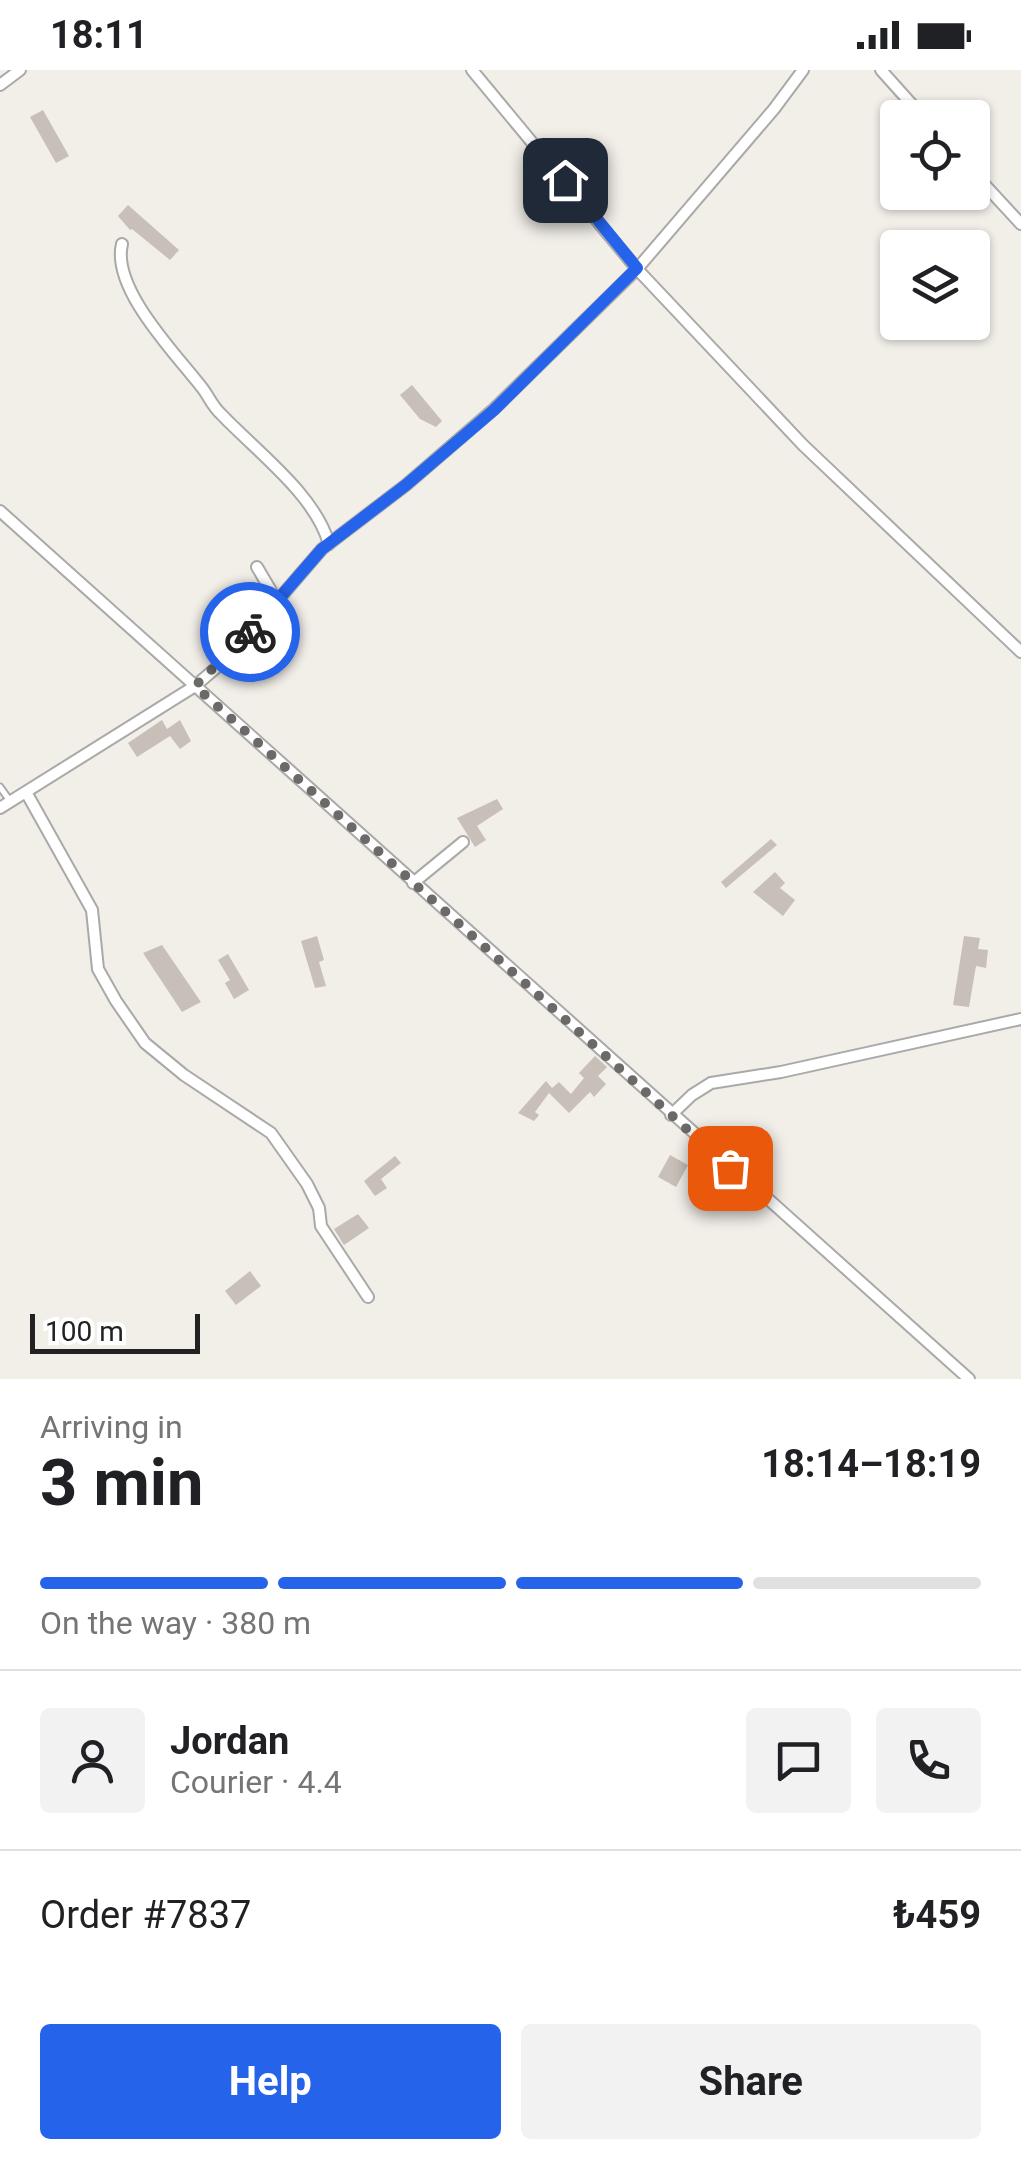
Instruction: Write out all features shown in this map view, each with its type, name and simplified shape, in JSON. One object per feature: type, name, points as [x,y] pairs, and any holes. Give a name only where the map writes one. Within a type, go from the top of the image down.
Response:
[{"type":"street","points":[[0,86],[20,70]]},
{"type":"street","points":[[472,70],[637,268],[803,445],[1021,652]]},
{"type":"street","points":[[5,805],[195,686],[230,656],[329,544],[494,410],[637,268],[803,70]]},
{"type":"street","points":[[881,70],[908,100]]},
{"type":"street","points":[[990,190],[1021,224]]},
{"type":"street","points":[[122,244],[120,256],[130,286],[163,342],[216,410],[290,483],[326,532],[329,544]]},
{"type":"street","points":[[0,511],[969,1379]]},
{"type":"street","points":[[257,567],[277,601]]},
{"type":"street","points":[[26,792],[92,910],[98,969],[116,1001],[146,1043],[184,1075],[271,1132],[307,1184],[319,1208],[321,1226],[368,1297]]},
{"type":"street","points":[[413,882],[462,842]]},
{"type":"street","points":[[670,1114],[711,1083],[781,1072],[1021,1019]]},
{"type":"lane","points":[[0,787],[5,805]]},
{"type":"building","points":[[43,110],[69,156],[56,163],[30,117]]},
{"type":"building","points":[[128,205],[179,250],[170,260],[118,216]]},
{"type":"building","points":[[412,385],[442,421],[436,427],[420,419],[400,395]]},
{"type":"building","points":[[162,720],[167,729],[180,720],[191,741],[180,749],[170,736],[137,757],[128,743]]},
{"type":"building","points":[[497,799],[503,809],[477,826],[486,840],[475,847],[457,818]]},
{"type":"building","points":[[771,839],[777,845],[726,888],[721,882]]},
{"type":"building","points":[[775,872],[785,883],[780,888],[795,900],[783,916],[753,892]]},
{"type":"building","points":[[317,936],[326,986],[315,988],[301,941]]},
{"type":"building","points":[[964,936],[980,938],[978,949],[988,950],[986,968],[976,966],[969,1007],[953,1005]]},
{"type":"building","points":[[162,945],[201,1002],[182,1012],[143,953]]},
{"type":"building","points":[[228,954],[249,990],[234,999],[225,983],[230,980],[218,960]]},
{"type":"building","points":[[595,1056],[607,1067],[598,1076],[606,1084],[594,1097],[590,1092],[569,1113],[549,1093],[535,1112],[539,1115],[534,1121],[518,1113],[546,1081],[552,1088],[559,1082],[571,1094],[584,1078],[579,1073]]},
{"type":"building","points":[[670,1155],[688,1165],[676,1187],[658,1177]]},
{"type":"building","points":[[395,1156],[401,1163],[381,1179],[387,1188],[375,1196],[364,1181]]},
{"type":"building","points":[[358,1214],[369,1228],[344,1245],[334,1229]]},
{"type":"building","points":[[250,1271],[261,1286],[236,1305],[225,1291]]},
{"type":"way so far","points":[[250,632],[230,656],[195,686],[730,1168]]},
{"type":"route","points":[[250,632],[322,549],[406,485],[494,410],[637,268],[565,180]]}]
